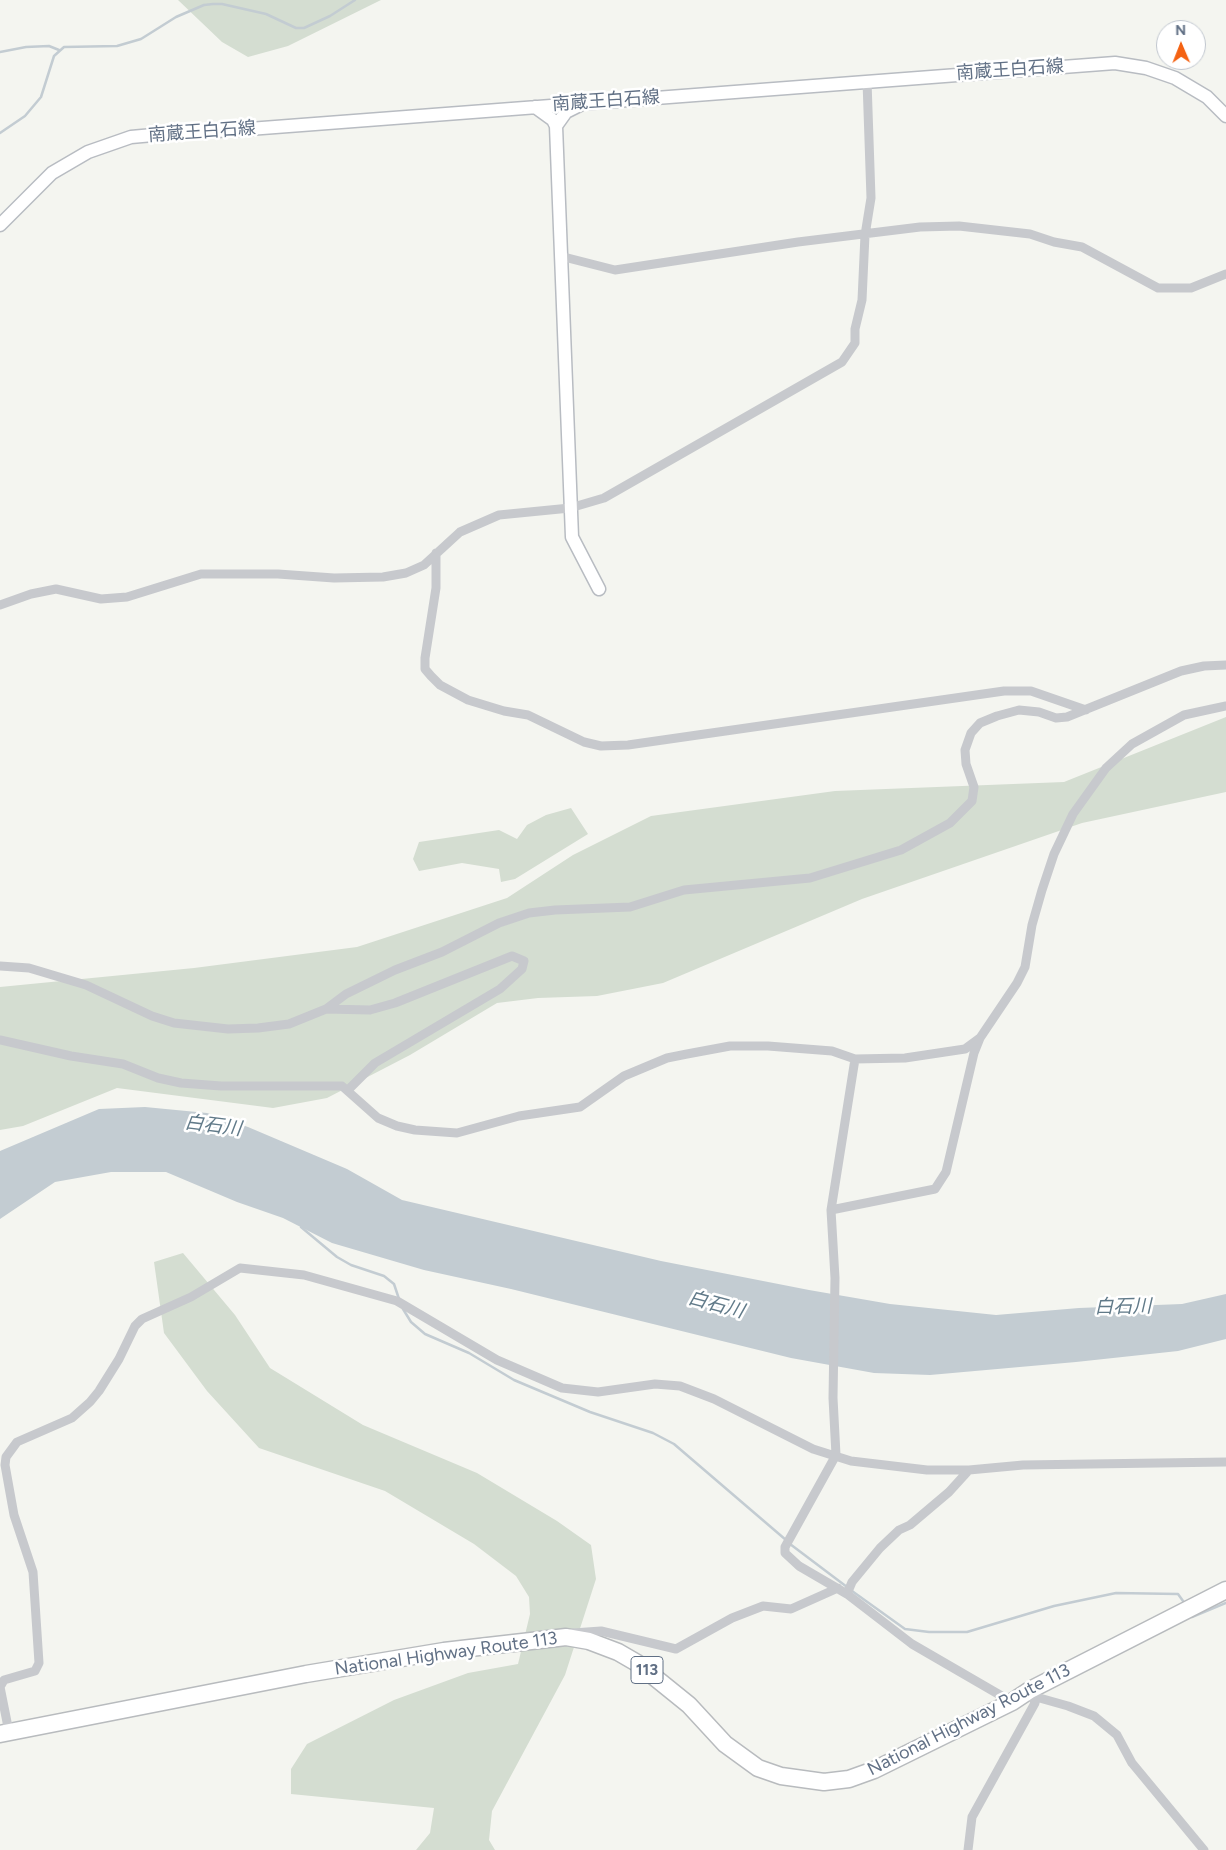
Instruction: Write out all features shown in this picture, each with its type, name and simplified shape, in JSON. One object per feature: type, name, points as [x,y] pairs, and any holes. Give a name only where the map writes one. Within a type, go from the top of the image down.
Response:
[{"type":"highway","name":"National Highway Route 113","points":[[4,1733],[306,1674],[444,1651],[566,1637],[589,1641],[618,1652],[637,1663],[689,1705],[725,1744],[758,1768],[803,1781],[824,1782],[849,1779],[874,1770],[1012,1702],[1030,1690],[1226,1590]]},
{"type":"main road","name":"南蔵王白石線","points":[[0,225],[52,173],[70,161],[108,144],[131,137],[1115,63],[1146,68],[1175,78],[1207,97],[1226,116]]},
{"type":"main road","points":[[556,126],[566,112],[582,104]]},
{"type":"main road","points":[[535,107],[553,120],[556,126],[572,537],[599,589]]},
{"type":"street","points":[[0,605],[31,594],[56,589],[101,599],[127,598],[201,574],[278,574],[334,578],[391,576],[419,568],[460,532],[499,515],[570,508],[604,498],[842,362],[855,343],[855,329],[862,300],[865,235],[871,198],[867,81]]},
{"type":"street","points":[[560,256],[615,270],[798,242],[920,227],[959,226],[1030,234],[1054,242],[1082,247],[1158,288],[1191,288],[1226,274]]},
{"type":"street","points":[[436,553],[436,588],[425,658],[426,669],[431,676],[440,685],[468,700],[504,711],[528,714],[584,742],[601,746],[628,745],[1004,691],[1031,691],[1086,710]]},
{"type":"street","points":[[0,966],[38,970],[95,988],[152,1016],[184,1024],[228,1029],[288,1024],[326,1009],[346,994],[395,970],[442,952],[499,923],[529,913],[630,907],[684,890],[810,878],[902,850],[950,823],[972,801],[974,787],[966,764],[965,750],[971,733],[980,724],[997,716],[1020,710],[1032,710],[1056,718],[1063,718],[1181,672],[1204,666],[1226,665]]},
{"type":"street","points":[[831,1210],[935,1189],[946,1172],[970,1067],[980,1038],[1017,983],[1025,967],[1032,925],[1054,854],[1082,798],[1118,755],[1140,738],[1184,715],[1226,706]]},
{"type":"street","points":[[326,1009],[370,1010],[395,1003],[512,956],[524,961],[522,969],[500,989],[375,1063],[348,1090]]},
{"type":"street","points":[[0,1040],[71,1056],[123,1064],[181,1083],[222,1086],[335,1085],[348,1090],[378,1118],[397,1126],[415,1130],[457,1133],[520,1116],[580,1107],[624,1076],[667,1058],[730,1046],[800,1047],[832,1051],[855,1060],[947,1053],[965,1049],[980,1038]]},
{"type":"street","points":[[855,1060],[831,1210],[835,1278],[834,1390],[836,1455],[785,1547],[785,1553],[799,1566],[838,1588],[849,1589],[912,1644],[1012,1702]]},
{"type":"street","points":[[4,1733],[0,1686],[4,1680],[28,1675],[35,1671],[39,1663],[33,1572],[14,1515],[5,1465],[6,1457],[17,1442],[72,1418],[90,1402],[100,1391],[119,1359],[135,1326],[142,1319],[191,1297],[240,1268],[304,1275],[402,1303],[454,1336],[497,1360],[562,1388],[598,1392],[655,1384],[680,1386],[714,1399],[813,1449],[851,1461],[927,1470],[969,1470],[1023,1465],[1226,1462]]},
{"type":"street","points":[[849,1589],[880,1548],[899,1530],[921,1516],[969,1470]]},
{"type":"street","points":[[566,1637],[574,1632],[601,1631],[676,1649],[732,1618],[763,1606],[791,1609],[838,1588]]},
{"type":"street","points":[[968,1850],[972,1817],[1035,1703],[1030,1690]]},
{"type":"street","points":[[1030,1690],[1036,1697],[1094,1716],[1117,1735],[1132,1764],[1204,1850]]},
{"type":"shaded area","points":[[178,0],[381,0],[288,46],[248,57],[222,42]]},
{"type":"shaded area","points":[[1226,717],[1226,792],[1082,823],[862,899],[663,983],[597,996],[538,998],[497,1003],[410,1055],[327,1098],[273,1108],[117,1088],[23,1126],[0,1130],[0,987],[194,968],[357,947],[507,898],[573,855],[651,816],[835,791],[1064,782]]},
{"type":"shaded area","points":[[571,808],[588,834],[515,879],[501,882],[499,869],[462,863],[419,871],[413,859],[419,842],[499,830],[517,839],[527,825],[546,815]]},
{"type":"shaded area","points":[[183,1253],[235,1315],[270,1368],[363,1425],[477,1473],[557,1521],[591,1545],[596,1579],[565,1675],[492,1811],[489,1840],[495,1850],[416,1850],[430,1833],[434,1808],[291,1794],[291,1769],[307,1744],[394,1700],[468,1673],[518,1664],[530,1614],[529,1597],[516,1576],[474,1544],[385,1491],[259,1448],[207,1391],[164,1333],[154,1262]]},
{"type":"water","name":"白石川","points":[[145,1107],[207,1113],[248,1127],[347,1169],[402,1200],[661,1261],[809,1290],[890,1304],[996,1315],[1079,1308],[1182,1304],[1226,1294],[1226,1339],[1178,1351],[1076,1362],[930,1375],[874,1373],[791,1358],[511,1289],[424,1270],[332,1243],[283,1218],[237,1202],[166,1172],[111,1172],[55,1182],[0,1219],[0,1151],[99,1109]]},
{"type":"waterway","points":[[0,133],[25,116],[41,97],[54,56],[64,47],[117,46],[141,39],[176,17],[204,5],[213,4],[222,4],[266,14],[296,28],[304,28],[330,16],[355,0]]},
{"type":"waterway","points":[[0,52],[26,47],[49,46],[59,50]]},
{"type":"waterway","points":[[301,1227],[337,1257],[351,1265],[384,1276],[394,1284],[399,1299]]},
{"type":"waterway","points":[[403,1309],[411,1322],[425,1334],[469,1353],[514,1380],[590,1412],[653,1433],[674,1444],[786,1540]]},
{"type":"waterway","points":[[790,1544],[847,1587]]},
{"type":"waterway","points":[[852,1591],[905,1629],[929,1632],[967,1632],[1054,1606],[1116,1593],[1178,1594],[1183,1601]]},
{"type":"waterway","points":[[1191,1616],[1226,1603]]}]
